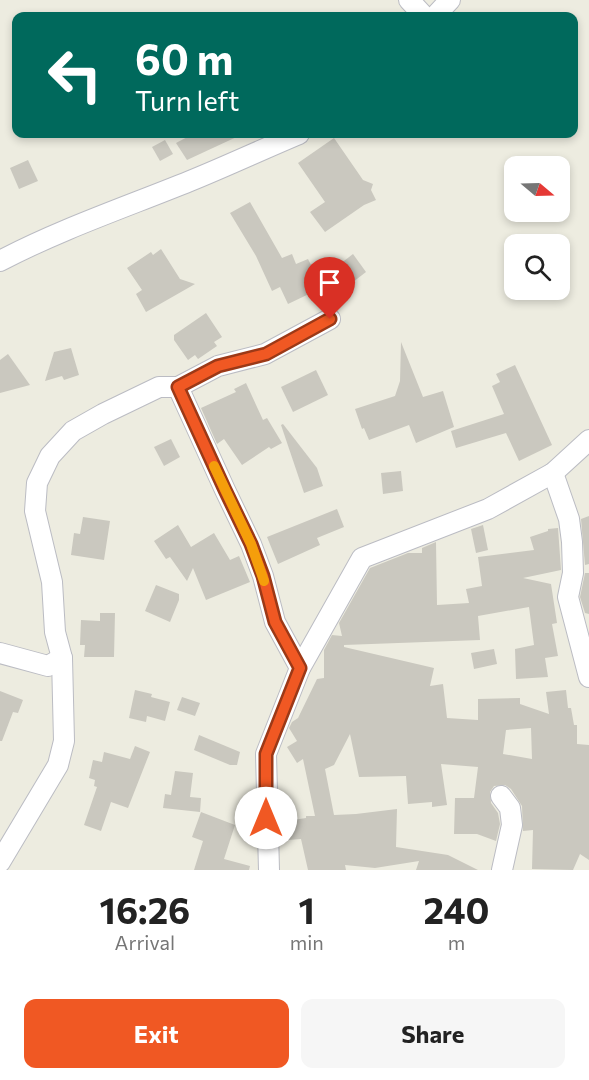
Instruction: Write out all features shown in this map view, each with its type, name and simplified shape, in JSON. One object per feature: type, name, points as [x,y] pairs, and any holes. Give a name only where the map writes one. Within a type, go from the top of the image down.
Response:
[{"type":"street","points":[[409,0],[420,12]]},
{"type":"street","points":[[439,12],[450,0]]},
{"type":"street","points":[[0,261],[87,220],[189,181],[290,138]]},
{"type":"street","points":[[0,862],[58,765],[64,741],[62,658],[55,632],[52,582],[35,511],[37,483],[50,456],[72,431],[103,414],[159,387],[178,387],[218,366],[266,354],[330,319]]},
{"type":"street","points":[[178,387],[251,544],[263,576],[275,622],[300,668]]},
{"type":"street","points":[[268,870],[266,754],[300,668],[362,558],[488,509],[553,473],[589,440]]},
{"type":"street","points":[[553,473],[568,519],[572,542],[573,573],[568,597],[589,677]]},
{"type":"street","points":[[0,653],[48,666],[62,658]]},
{"type":"street","points":[[501,796],[510,808],[513,825],[502,870]]},
{"type":"building","points":[[185,138],[234,138],[187,160],[176,143]]},
{"type":"building","points":[[334,138],[363,180],[373,184],[371,190],[376,200],[364,205],[325,232],[310,212],[325,202],[298,163]]},
{"type":"building","points":[[165,140],[173,154],[160,161],[152,147]]},
{"type":"building","points":[[28,160],[38,181],[19,189],[10,168]]},
{"type":"building","points":[[250,202],[282,258],[292,254],[296,264],[308,259],[319,281],[308,286],[311,293],[288,304],[280,287],[272,291],[256,256],[230,213]]},
{"type":"building","points":[[161,249],[180,279],[195,284],[146,312],[136,294],[142,290],[127,268],[151,252],[153,255]]},
{"type":"building","points":[[353,254],[366,272],[353,282],[340,264]]},
{"type":"building","points":[[206,313],[222,337],[214,342],[217,346],[198,359],[195,355],[188,360],[174,340],[174,335]]},
{"type":"building","points":[[401,342],[423,397],[443,391],[454,427],[416,443],[409,425],[369,440],[364,428],[362,429],[355,409],[395,396],[400,381]]},
{"type":"building","points":[[71,348],[79,375],[64,380],[62,376],[45,381],[54,352]]},
{"type":"building","points":[[8,354],[30,385],[0,393],[0,360]]},
{"type":"building","points":[[515,365],[552,445],[519,461],[506,433],[456,448],[451,431],[504,414],[492,386],[500,382],[496,374]]},
{"type":"building","points":[[316,370],[328,395],[293,412],[281,387]]},
{"type":"building","points":[[246,383],[263,420],[267,418],[282,443],[271,449],[269,447],[242,465],[224,439],[217,444],[201,408],[236,392],[234,389]]},
{"type":"building","points":[[283,424],[317,468],[323,486],[304,493],[281,425]]},
{"type":"building","points":[[171,439],[180,457],[164,466],[154,447]]},
{"type":"building","points":[[401,471],[403,491],[383,494],[381,473]]},
{"type":"building","points":[[337,509],[344,527],[317,538],[320,545],[278,564],[267,537]]},
{"type":"building","points":[[589,516],[589,564],[585,565],[581,519]]},
{"type":"building","points":[[83,517],[110,521],[104,560],[71,555],[74,533],[80,534]]},
{"type":"building","points":[[178,525],[191,547],[214,533],[230,560],[239,556],[250,582],[206,600],[193,568],[187,581],[170,557],[166,559],[154,541]]},
{"type":"building","points":[[483,525],[488,550],[476,553],[471,529]]},
{"type":"building","points":[[558,528],[561,570],[523,578],[551,584],[557,623],[552,624],[558,656],[545,658],[548,677],[516,679],[515,649],[534,645],[529,607],[478,616],[480,640],[344,645],[344,647],[434,668],[430,686],[443,684],[447,718],[478,720],[478,699],[520,698],[520,704],[549,714],[546,692],[566,690],[568,708],[571,708],[574,725],[577,725],[577,744],[589,745],[589,860],[580,854],[573,870],[532,869],[533,830],[523,831],[522,806],[511,789],[505,785],[494,786],[490,792],[491,803],[498,813],[500,824],[496,841],[477,834],[454,834],[455,798],[474,798],[478,767],[441,764],[447,805],[432,807],[432,802],[408,804],[406,776],[359,777],[350,734],[334,765],[325,769],[334,815],[397,809],[396,847],[448,855],[478,870],[416,870],[419,861],[375,868],[345,865],[346,870],[308,870],[301,839],[288,840],[287,821],[315,816],[303,759],[297,763],[287,747],[297,741],[289,728],[298,718],[317,679],[324,678],[324,650],[332,635],[342,636],[339,623],[370,568],[408,553],[422,553],[422,548],[436,542],[437,605],[469,603],[466,589],[482,586],[478,557],[534,550],[530,537],[548,531],[548,529]],"holes":[[[531,728],[532,759],[503,754],[506,730]]]},
{"type":"building","points":[[585,573],[589,573],[589,614],[585,613],[580,597]]},
{"type":"building","points":[[156,585],[179,594],[179,600],[170,622],[145,611]]},
{"type":"building","points":[[100,613],[115,613],[114,657],[84,657],[85,645],[80,645],[81,620],[100,621]]},
{"type":"building","points":[[494,649],[497,664],[474,669],[471,653]]},
{"type":"building","points":[[135,690],[170,702],[165,721],[147,716],[146,722],[129,718]]},
{"type":"building","points":[[0,691],[23,700],[18,713],[13,712],[2,741],[0,741]]},
{"type":"building","points":[[182,697],[200,703],[195,716],[177,710]]},
{"type":"building","points":[[199,735],[240,752],[237,765],[230,765],[194,750]]},
{"type":"building","points":[[135,746],[150,752],[128,808],[111,802],[101,831],[84,825],[97,787],[94,786],[95,780],[89,778],[93,760],[102,762],[104,752],[130,759]]},
{"type":"building","points":[[175,771],[193,773],[190,797],[201,798],[200,812],[163,808],[165,794],[171,795]]},
{"type":"building","points":[[201,812],[235,825],[224,859],[250,866],[249,870],[194,870],[203,841],[192,837]]},
{"type":"slow traffic","points":[[214,466],[251,544],[264,581]]},
{"type":"route","points":[[266,818],[266,754],[300,668],[275,622],[263,576],[251,544],[178,387],[218,366],[266,354],[330,319]]}]
